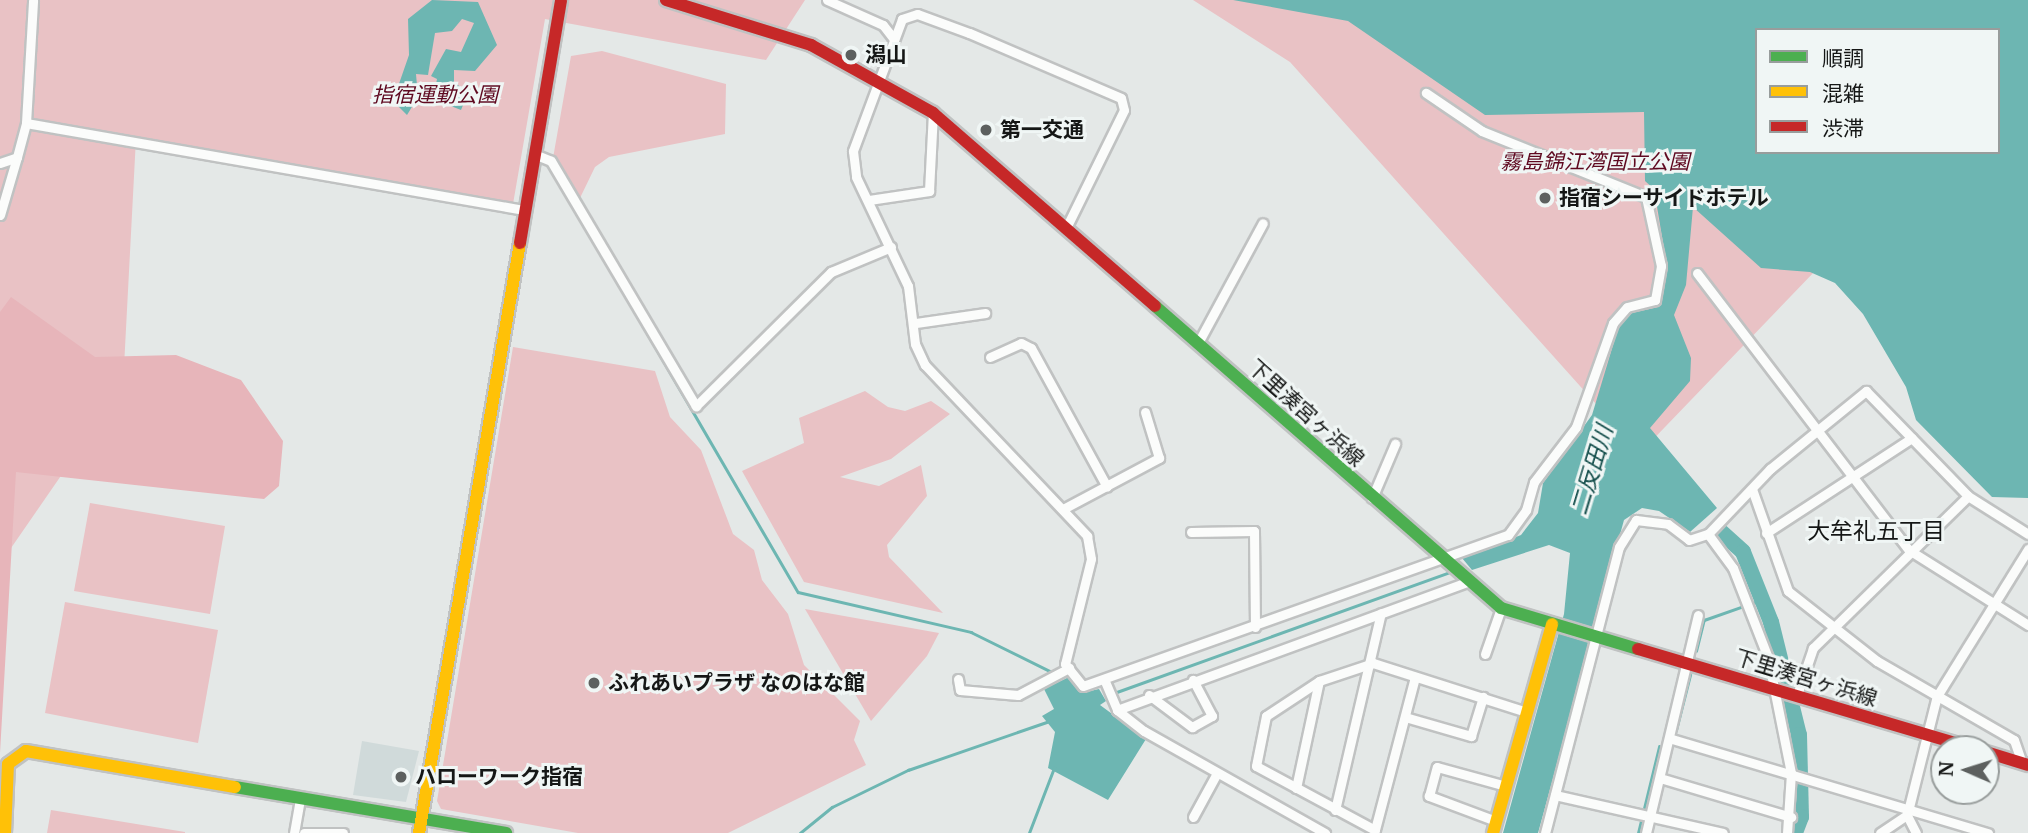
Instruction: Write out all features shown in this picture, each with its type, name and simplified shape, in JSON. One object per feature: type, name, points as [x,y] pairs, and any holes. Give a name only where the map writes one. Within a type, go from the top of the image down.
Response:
[{"type":"street","points":[[0,215],[26,123],[33,0]]},
{"type":"street","points":[[419,833],[561,0]]},
{"type":"street","name":"下里湊宮ヶ浜線","points":[[666,0],[782,33],[878,78],[933,113],[1066,226],[1466,583],[1501,608],[1687,661],[1928,735]]},
{"type":"street","points":[[827,0],[883,25],[892,38]]},
{"type":"street","points":[[1066,226],[1124,110],[1121,98],[917,15],[902,19],[892,38],[853,151],[856,177],[891,247],[916,323],[915,344],[925,365],[1063,509],[1090,547],[1069,668],[1083,687],[1443,560],[1517,526],[1534,482],[1580,419],[1613,323],[1626,307],[1655,300],[1661,266],[1646,197],[1482,131],[1426,93]]},
{"type":"street","points":[[869,200],[929,191],[933,113]]},
{"type":"street","points":[[26,123],[524,210]]},
{"type":"street","points":[[534,154],[551,161],[696,406],[831,272],[891,247]]},
{"type":"street","points":[[0,163],[17,156]]},
{"type":"street","points":[[1198,343],[1263,223]]},
{"type":"street","points":[[1697,273],[1909,551],[2028,625]]},
{"type":"street","points":[[916,323],[985,313]]},
{"type":"street","points":[[990,357],[1021,343],[1031,348],[1107,487]]},
{"type":"street","points":[[1545,833],[1619,547],[1636,520],[1668,524],[1689,540],[1708,534],[1816,430],[1866,391],[1968,496],[2028,534]]},
{"type":"street","points":[[1063,509],[1159,458],[1144,412]]},
{"type":"street","points":[[1766,533],[1856,479],[1912,438]]},
{"type":"street","points":[[1372,498],[1395,444]]},
{"type":"street","points":[[1752,489],[1788,591],[1877,661],[2014,740],[2026,765]]},
{"type":"street","points":[[1795,694],[1813,648],[1968,496]]},
{"type":"street","points":[[1191,532],[1254,531],[1255,627]]},
{"type":"street","points":[[1708,534],[1725,552],[1747,600],[1774,688],[1791,773],[1791,817],[1787,833]]},
{"type":"street","points":[[1880,833],[1907,812],[1937,696],[2028,549]]},
{"type":"street","points":[[1115,706],[1466,583]]},
{"type":"street","points":[[1485,654],[1501,608]]},
{"type":"street","points":[[1335,810],[1373,663],[1381,613]]},
{"type":"street","points":[[1646,833],[1645,816],[1672,738],[1668,729],[1698,615]]},
{"type":"street","points":[[1506,786],[1437,766],[1429,796],[1495,827],[1552,624]]},
{"type":"street","points":[[1415,677],[1379,826],[1375,830],[1256,766],[1266,716],[1319,681],[1373,663],[1527,712]]},
{"type":"street","points":[[957,679],[960,690],[1018,695],[1069,668]]},
{"type":"street","points":[[1149,695],[1192,727],[1212,716],[1193,680]]},
{"type":"street","points":[[1105,681],[1115,706],[1217,773],[1325,833]]},
{"type":"street","points":[[1296,788],[1319,681]]},
{"type":"street","points":[[1405,717],[1471,736],[1483,697]]},
{"type":"street","points":[[1672,738],[1791,773],[1907,812],[1988,833]]},
{"type":"street","points":[[2026,765],[2028,750]]},
{"type":"street","points":[[5,833],[8,764],[20,751],[506,833]]},
{"type":"street","points":[[2000,757],[2026,765]]},
{"type":"street","points":[[1192,817],[1217,773]]},
{"type":"street","points":[[1660,778],[1791,817]]},
{"type":"street","points":[[1555,795],[1723,833]]},
{"type":"street","points":[[294,833],[300,798]]},
{"type":"street","points":[[1907,812],[1916,833]]},
{"type":"street","points":[[304,833],[343,833]]},
{"type":"shaded area","points":[[11,297],[95,357],[176,355],[241,380],[283,441],[279,486],[264,499],[16,472],[0,753],[0,312]]},
{"type":"shaded area","points":[[362,741],[419,751],[406,802],[353,795]]},
{"type":"green space","name":"指宿運動公園","points":[[0,0],[805,0],[766,60],[545,19],[513,204],[136,138],[123,386],[0,564]]},
{"type":"green space","name":"霧島錦江湾国立公園","points":[[1193,0],[1857,0],[1764,28],[1755,28],[1755,154],[1758,154],[1816,270],[1640,453],[1290,62]]},
{"type":"green space","points":[[602,51],[726,84],[725,134],[609,157],[595,167],[580,198],[553,158],[571,56]]},
{"type":"green space","points":[[513,347],[655,371],[670,417],[701,450],[733,534],[754,550],[762,580],[788,614],[804,665],[860,721],[854,740],[866,765],[728,833],[578,833],[441,809],[437,801]]},
{"type":"green space","points":[[865,391],[888,407],[905,411],[931,401],[950,414],[891,459],[840,477],[879,486],[921,465],[927,496],[887,545],[889,557],[943,613],[804,582],[742,471],[804,443],[799,418]]},
{"type":"green space","points":[[90,503],[225,526],[210,614],[74,591]]},
{"type":"green space","points":[[65,602],[218,630],[198,743],[45,713]]},
{"type":"green space","points":[[805,609],[939,633],[927,656],[871,721]]},
{"type":"green space","points":[[51,810],[185,832],[185,833],[47,833]]},
{"type":"water","points":[[432,0],[478,2],[497,45],[475,71],[454,70],[454,82],[468,93],[461,110],[433,99],[437,79],[431,76],[446,49],[461,52],[474,23],[462,19],[452,31],[435,33],[428,75],[416,74],[418,97],[407,115],[393,101],[409,55],[408,19]]},
{"type":"water","name":"二反田川","points":[[1233,0],[2028,0],[2028,498],[1992,497],[1916,420],[1906,387],[1863,314],[1835,283],[1810,272],[1761,268],[1693,207],[1686,285],[1674,315],[1691,358],[1690,381],[1650,428],[1717,508],[1690,532],[1659,511],[1642,508],[1624,520],[1538,833],[1503,833],[1564,614],[1570,553],[1549,545],[1472,570],[1462,558],[1521,535],[1538,513],[1543,483],[1592,415],[1620,322],[1627,314],[1659,307],[1667,266],[1654,189],[1645,181],[1644,112],[1485,115],[1348,21]]},
{"type":"water","points":[[1069,677],[1081,693],[1099,689],[1106,701],[1100,705],[1146,739],[1108,800],[1048,768],[1055,732],[1042,716],[1054,709],[1044,689]]},
{"type":"waterway","points":[[635,312],[798,592],[971,632],[1052,672]]},
{"type":"waterway","points":[[1720,531],[1743,552],[1771,622],[1799,735],[1801,817],[1795,833]]},
{"type":"waterway","points":[[1114,693],[1453,571]]},
{"type":"waterway","points":[[1750,604],[1762,600]]},
{"type":"waterway","points":[[1696,651],[1704,620],[1744,606]]},
{"type":"waterway","points":[[1676,730],[1690,675]]},
{"type":"waterway","points":[[800,833],[832,807],[908,770],[1047,722]]},
{"type":"waterway","points":[[1638,833],[1659,747]]},
{"type":"waterway","points":[[1029,833],[1054,768]]},
{"type":"traffic: fast","points":[[1155,306],[1501,608],[1638,649]]},
{"type":"traffic: fast","points":[[235,787],[506,833]]},
{"type":"traffic: slow","points":[[419,833],[520,243]]},
{"type":"traffic: slow","points":[[1493,833],[1552,624]]},
{"type":"traffic: slow","points":[[5,833],[8,764],[26,751],[235,787]]},
{"type":"traffic: jam","points":[[520,243],[561,0]]},
{"type":"traffic: jam","points":[[666,0],[811,45],[933,113],[1155,306]]},
{"type":"traffic: jam","points":[[1638,649],[1930,736]]},
{"type":"traffic: jam","points":[[2000,756],[2028,765]]},
{"type":"place","name":"潟山","points":[[851,55]]},
{"type":"place","name":"第一交通","points":[[986,130]]},
{"type":"place","name":"指宿シーサイドホテル","points":[[1545,198]]},
{"type":"place","name":"ふれあいプラザ なのはな館","points":[[594,683]]},
{"type":"place","name":"ハローワーク指宿","points":[[401,777]]},
{"type":"district","name":"大牟礼五丁目","points":[[1876,531]]}]
